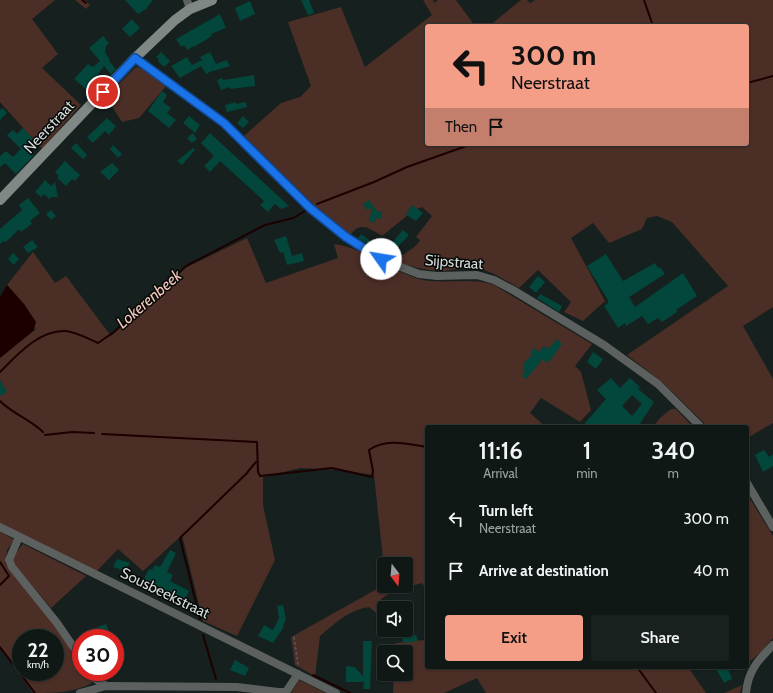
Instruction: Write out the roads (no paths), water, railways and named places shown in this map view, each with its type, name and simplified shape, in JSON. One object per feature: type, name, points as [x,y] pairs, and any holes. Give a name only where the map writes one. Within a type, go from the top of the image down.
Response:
[{"type":"street","name":"Neerstraat","points":[[0,200],[135,58],[175,20],[188,4],[212,0]]},
{"type":"street","name":"Sijpstraat","points":[[135,58],[224,123],[310,208],[346,237],[381,259],[406,270],[419,274],[437,276],[477,275],[494,280],[513,290],[604,345],[658,384],[699,425]]},
{"type":"street","points":[[749,486],[773,527]]},
{"type":"street","name":"Sousbeekstraat","points":[[0,527],[336,693]]},
{"type":"street","points":[[19,537],[9,560],[12,567],[53,617],[72,645]]},
{"type":"street","points":[[746,693],[747,679],[755,665],[773,645]]},
{"type":"street","points":[[80,693],[106,686],[237,686],[286,692],[298,674]]},
{"type":"street","points":[[98,681],[106,686]]},
{"type":"waterway","points":[[82,0],[86,3]]},
{"type":"waterway","points":[[644,0],[652,24]]},
{"type":"waterway","name":"Lokerenbeek","points":[[749,82],[773,76]]},
{"type":"waterway","name":"Lokerenbeek","points":[[317,204],[374,182],[407,167],[466,146]]},
{"type":"waterway","name":"Lokerenbeek","points":[[0,372],[30,344],[47,334],[56,331],[70,332],[98,343],[114,332],[186,266],[265,225],[293,218],[305,211]]},
{"type":"waterway","points":[[0,401],[43,432]]},
{"type":"waterway","points":[[45,435],[72,432],[94,433]]},
{"type":"waterway","points":[[102,434],[257,442],[258,472],[260,476],[332,468],[372,477],[373,471],[369,450],[376,446],[390,443],[405,443],[425,447]]},
{"type":"waterway","points":[[200,619],[180,538],[246,474],[256,462]]},
{"type":"waterway","points":[[0,562],[9,576],[0,585]]},
{"type":"waterway","points":[[203,635],[216,679]]},
{"type":"waterway","points":[[0,647],[35,693]]},
{"type":"waterway","points":[[638,669],[656,693]]},
{"type":"waterway","points":[[313,675],[350,693]]}]
